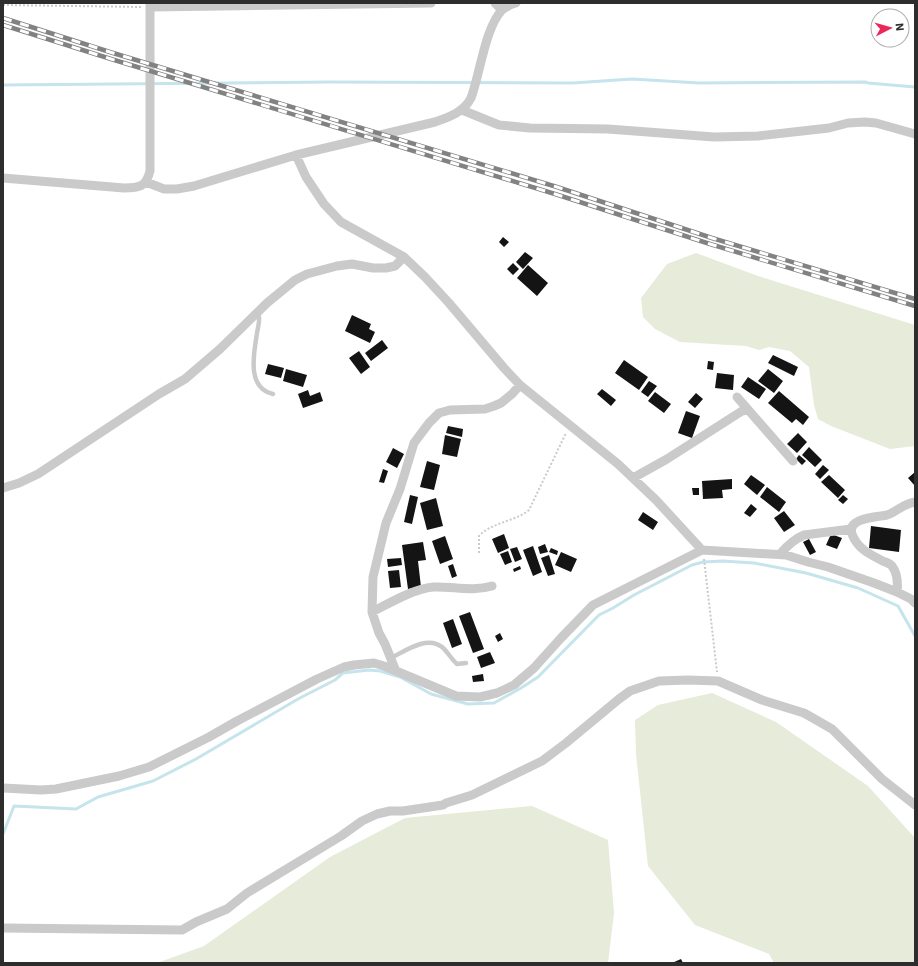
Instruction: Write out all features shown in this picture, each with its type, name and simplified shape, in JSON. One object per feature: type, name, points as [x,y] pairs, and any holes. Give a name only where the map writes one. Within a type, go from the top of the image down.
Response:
[{"type":"street","points":[[3,178],[124,188],[136,188],[146,182],[150,171],[150,5],[431,3]]},
{"type":"street","points":[[495,3],[502,10]]},
{"type":"street","points":[[146,182],[164,189],[177,189],[194,186],[296,155],[435,122],[455,114],[462,110],[468,103],[474,90],[487,40],[494,24],[502,10],[516,3]]},
{"type":"street","points":[[462,110],[499,125],[530,128],[608,129],[714,137],[758,136],[829,128],[848,123],[865,122],[876,123],[915,134]]},
{"type":"street","points":[[296,155],[306,177],[320,199],[341,222],[404,257],[449,303],[520,385],[633,478],[656,500],[702,550]]},
{"type":"street","points":[[3,488],[19,483],[38,474],[159,394],[186,379],[220,350],[258,312],[295,280],[307,274],[337,266],[352,264],[373,268],[386,268],[395,266],[404,257]]},
{"type":"street","points":[[395,669],[379,633],[372,612],[373,577],[386,523],[400,489],[414,443],[429,423],[439,413],[450,410],[494,406],[501,403],[520,385]]},
{"type":"street","points":[[737,397],[793,461]]},
{"type":"street","points":[[633,478],[667,459],[742,411],[747,410]]},
{"type":"street","points":[[897,592],[898,578],[891,565],[861,550],[853,538],[851,531],[852,526],[865,518],[890,514],[908,503],[915,502]]},
{"type":"street","points":[[780,554],[797,538],[804,535],[852,529]]},
{"type":"street","points":[[4,792],[56,789],[119,776],[150,767],[318,679],[344,667],[374,663],[395,669],[456,696],[480,697],[497,693],[514,685],[534,668],[560,638],[593,605],[702,550],[786,555],[828,567],[897,592],[911,599],[915,603]]},
{"type":"street","points":[[372,612],[398,598],[432,587],[476,589],[492,586]]},
{"type":"street","points":[[3,928],[182,930],[196,922],[227,909],[247,893],[341,836],[362,821],[377,814],[390,811],[404,811],[443,805],[472,795],[542,761],[566,744],[630,691],[659,681],[718,681],[762,700],[804,713],[832,729],[882,779],[915,805]]},
{"type":"lane","points":[[258,312],[260,319],[254,358],[254,376],[259,387],[268,393],[273,394]]},
{"type":"lane","points":[[391,658],[416,646],[432,643],[441,646],[457,664],[466,663]]},
{"type":"path","points":[[3,5],[150,5]]},
{"type":"path","points":[[479,553],[479,536],[485,530],[522,516],[529,510],[570,425]]},
{"type":"path","points":[[702,550],[708,581],[718,681]]},
{"type":"green space","points":[[696,253],[758,276],[915,325],[915,446],[890,449],[831,426],[818,419],[814,405],[809,367],[790,351],[769,347],[759,350],[746,346],[680,342],[655,329],[643,317],[641,298],[667,264]]},
{"type":"green space","points":[[712,693],[776,722],[868,786],[915,838],[915,963],[774,963],[769,954],[695,925],[648,866],[636,754],[635,720],[658,705]]},
{"type":"green space","points":[[532,806],[608,840],[614,913],[608,963],[157,963],[204,946],[330,857],[405,818]]},
{"type":"building","points":[[503,237],[509,242],[504,247],[499,242]]},
{"type":"building","points":[[525,252],[533,258],[523,269],[516,262]]},
{"type":"building","points":[[513,263],[519,269],[513,275],[507,269]]},
{"type":"building","points":[[528,265],[548,283],[537,296],[517,278]]},
{"type":"building","points":[[352,315],[371,324],[369,329],[375,332],[370,343],[345,331]]},
{"type":"building","points":[[382,340],[388,348],[371,361],[365,353]]},
{"type":"building","points":[[359,351],[370,367],[361,374],[349,358]]},
{"type":"building","points":[[773,355],[798,367],[794,376],[768,363]]},
{"type":"building","points":[[624,360],[648,377],[639,390],[615,373]]},
{"type":"building","points":[[708,361],[714,362],[713,370],[707,369]]},
{"type":"building","points":[[268,364],[284,368],[281,378],[265,374]]},
{"type":"building","points":[[286,369],[307,375],[303,387],[283,381]]},
{"type":"building","points":[[768,369],[783,381],[774,393],[758,381]]},
{"type":"building","points":[[717,373],[734,375],[733,390],[715,388]]},
{"type":"building","points":[[748,377],[766,389],[759,399],[741,387]]},
{"type":"building","points":[[649,381],[657,386],[648,397],[641,392]]},
{"type":"building","points":[[602,389],[616,400],[611,406],[597,394]]},
{"type":"building","points":[[308,390],[310,396],[320,392],[323,401],[303,408],[298,394]]},
{"type":"building","points":[[779,391],[809,417],[803,425],[796,419],[792,423],[768,403]]},
{"type":"building","points":[[655,392],[671,404],[664,413],[648,401]]},
{"type":"building","points":[[696,393],[703,399],[695,408],[688,402]]},
{"type":"building","points":[[686,411],[700,416],[692,438],[678,433]]},
{"type":"building","points":[[448,426],[463,429],[462,437],[446,433]]},
{"type":"building","points":[[798,433],[807,442],[797,453],[787,444]]},
{"type":"building","points":[[445,435],[461,439],[457,457],[442,454]]},
{"type":"building","points":[[809,447],[822,460],[815,467],[802,455]]},
{"type":"building","points":[[393,448],[404,454],[397,468],[386,462]]},
{"type":"building","points":[[799,455],[806,461],[802,465],[796,459]]},
{"type":"building","points":[[427,461],[440,465],[434,490],[420,487]]},
{"type":"building","points":[[823,465],[829,470],[820,479],[815,474]]},
{"type":"building","points":[[383,469],[388,471],[384,483],[379,482]]},
{"type":"building","points":[[915,472],[915,486],[908,478]]},
{"type":"building","points":[[751,475],[765,485],[757,495],[744,484]]},
{"type":"building","points":[[829,475],[845,490],[838,498],[821,482]]},
{"type":"building","points":[[732,479],[732,489],[722,490],[723,498],[703,499],[702,481]]},
{"type":"building","points":[[767,487],[786,502],[779,512],[760,497]]},
{"type":"building","points":[[692,488],[699,488],[699,495],[693,495]]},
{"type":"building","points":[[410,495],[418,497],[412,524],[404,522]]},
{"type":"building","points":[[843,495],[848,499],[843,504],[838,500]]},
{"type":"building","points":[[436,498],[443,526],[427,530],[420,503]]},
{"type":"building","points":[[751,504],[757,509],[750,517],[744,513]]},
{"type":"building","points":[[784,511],[795,525],[784,532],[774,518]]},
{"type":"building","points":[[643,512],[658,522],[653,530],[638,520]]},
{"type":"building","points":[[871,526],[901,530],[899,552],[869,548]]},
{"type":"building","points":[[504,534],[509,548],[498,553],[492,539]]},
{"type":"building","points":[[831,534],[842,538],[837,549],[826,545]]},
{"type":"building","points":[[445,536],[453,559],[440,564],[432,541]]},
{"type":"building","points":[[809,539],[816,552],[810,555],[803,542]]},
{"type":"building","points":[[423,542],[426,560],[418,561],[421,587],[408,589],[402,545]]},
{"type":"building","points":[[545,544],[548,552],[540,554],[538,547]]},
{"type":"building","points":[[533,546],[542,572],[533,576],[523,550]]},
{"type":"building","points":[[517,547],[522,559],[515,562],[510,549]]},
{"type":"building","points":[[551,548],[558,551],[557,555],[549,552]]},
{"type":"building","points":[[508,551],[512,562],[505,565],[500,554]]},
{"type":"building","points":[[561,552],[577,559],[571,572],[555,565]]},
{"type":"building","points":[[549,555],[555,574],[548,576],[541,558]]},
{"type":"building","points":[[401,558],[402,565],[388,567],[387,559]]},
{"type":"building","points":[[453,564],[457,576],[452,578],[448,566]]},
{"type":"building","points":[[520,566],[521,569],[514,572],[513,569]]},
{"type":"building","points":[[399,570],[401,587],[390,588],[388,571]]},
{"type":"building","points":[[470,612],[484,649],[473,653],[459,616]]},
{"type":"building","points":[[453,619],[462,644],[452,648],[443,623]]},
{"type":"building","points":[[500,633],[503,639],[498,642],[495,636]]},
{"type":"building","points":[[490,652],[495,663],[481,668],[477,657]]},
{"type":"building","points":[[483,674],[484,681],[473,682],[472,676]]},
{"type":"building","points":[[681,959],[683,963],[672,963]]},
{"type":"waterway","points":[[3,85],[331,82],[573,83],[632,79],[699,83],[866,82],[915,87]]},
{"type":"waterway","points":[[3,834],[14,806],[76,809],[98,797],[153,781],[196,759],[298,699],[335,680],[343,673],[369,670],[380,671],[400,677],[431,694],[468,704],[494,703],[538,677],[599,615],[692,565],[703,562],[723,561],[754,563],[806,573],[858,588],[898,606],[915,636]]},
{"type":"railway","points":[[3,18],[113,53],[557,187],[712,238],[915,299]]},
{"type":"railway","points":[[3,25],[915,306]]}]
